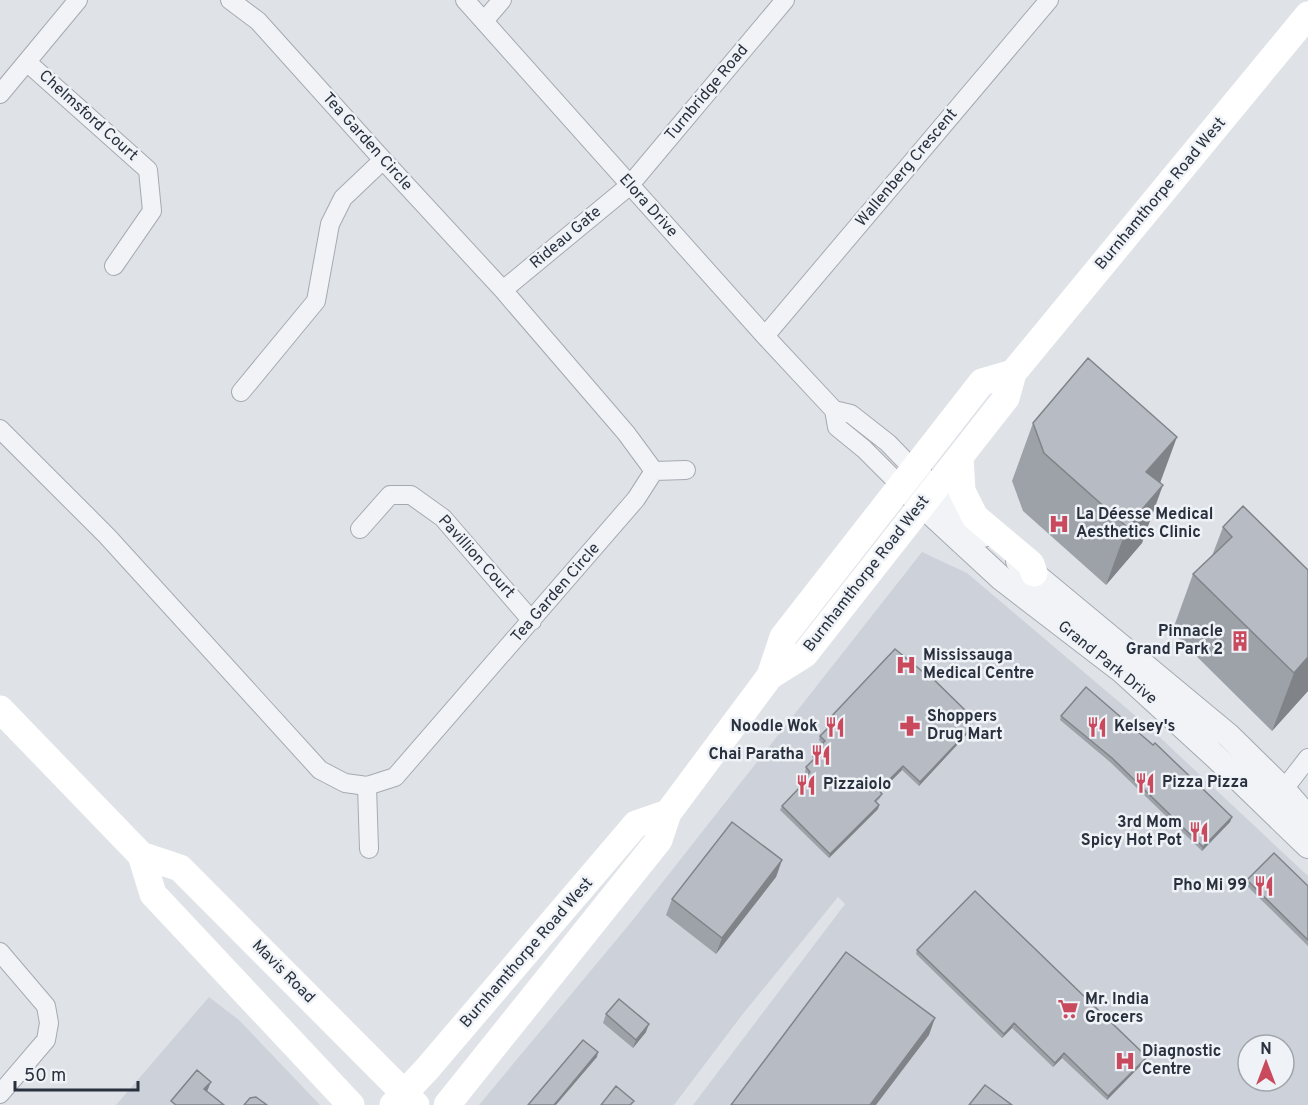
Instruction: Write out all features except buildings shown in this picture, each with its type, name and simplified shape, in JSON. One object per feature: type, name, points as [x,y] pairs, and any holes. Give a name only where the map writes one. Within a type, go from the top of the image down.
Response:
[{"type":"main road","name":"Burnhamthorpe Road West","points":[[770,676],[805,654],[1006,398],[1013,373],[1308,15]]},
{"type":"main road","name":"Burnhamthorpe Road West","points":[[447,1105],[659,840],[668,813],[770,676],[783,637],[982,382],[1013,373]]},
{"type":"main road","points":[[960,457],[962,491],[975,517],[1031,564],[1034,573]]},
{"type":"main road","name":"Mavis Road","points":[[0,709],[141,855],[153,894],[351,1105]]},
{"type":"main road","name":"Burnhamthorpe Road West","points":[[404,1101],[636,824],[668,813]]},
{"type":"main road","name":"Mavis Road","points":[[141,855],[180,868],[404,1101]]},
{"type":"street","points":[[0,94],[78,0]]},
{"type":"street","name":"Tea Garden Circle","points":[[230,0],[258,21],[503,290],[626,433],[654,471],[636,499],[395,777],[367,786]]},
{"type":"street","name":"Elora Drive","points":[[465,0],[629,186],[834,410],[837,427],[864,449],[908,478]]},
{"type":"street","points":[[484,21],[502,0]]},
{"type":"street","name":"Turnbridge Road","points":[[629,186],[785,0]]},
{"type":"street","name":"Wallenberg Crescent","points":[[765,336],[1049,0]]},
{"type":"street","name":"Chelmsford Court","points":[[28,63],[148,170],[152,211],[114,266]]},
{"type":"street","points":[[241,392],[316,301],[330,224],[343,198],[383,160]]},
{"type":"street","name":"Rideau Gate","points":[[503,290],[629,186]]},
{"type":"street","points":[[0,429],[107,536],[320,770],[345,783],[367,786],[369,849]]},
{"type":"street","points":[[654,471],[686,470]]},
{"type":"street","name":"Grand Park Drive","points":[[908,478],[1001,578],[1122,670],[1308,846]]},
{"type":"street","name":"Pavillion Court","points":[[360,529],[390,495],[411,495],[443,518],[532,621]]},
{"type":"street","name":"Grand Park Drive","points":[[928,497],[1034,573],[1229,736],[1283,789],[1308,818]]},
{"type":"street","points":[[1268,809],[1308,758]]},
{"type":"street","points":[[0,952],[46,1006],[49,1023],[46,1040],[0,1094]]},
{"type":"shaded area","points":[[922,552],[967,573],[1151,729],[1308,876],[1308,1105],[693,1105],[845,904],[838,897],[742,1015],[674,1105],[479,1105],[632,921]]},
{"type":"shaded area","points":[[209,997],[239,1020],[320,1105],[116,1105]]},
{"type":"place","name":"La Déesse Medical Aesthetics Clinic","points":[[1059,524]]},
{"type":"place","name":"Pinnacle Grand Park 2","points":[[1240,641]]},
{"type":"place","name":"Mississauga Medical Centre","points":[[906,665]]},
{"type":"place","name":"Shoppers Drug Mart","points":[[910,726]]},
{"type":"place","name":"Noodle Wok","points":[[835,727]]},
{"type":"place","name":"Kelsey's","points":[[1097,727]]},
{"type":"place","name":"Chai Paratha","points":[[821,755]]},
{"type":"place","name":"Pizza Pizza","points":[[1145,783]]},
{"type":"place","name":"Pizzaiolo","points":[[806,785]]},
{"type":"place","name":"3rd Mom Spicy Hot Pot","points":[[1199,832]]},
{"type":"place","name":"Pho Mi 99","points":[[1264,886]]},
{"type":"place","name":"Mr. India Grocers","points":[[1068,1009]]},
{"type":"place","name":"Diagnostic Centre","points":[[1125,1061]]}]
